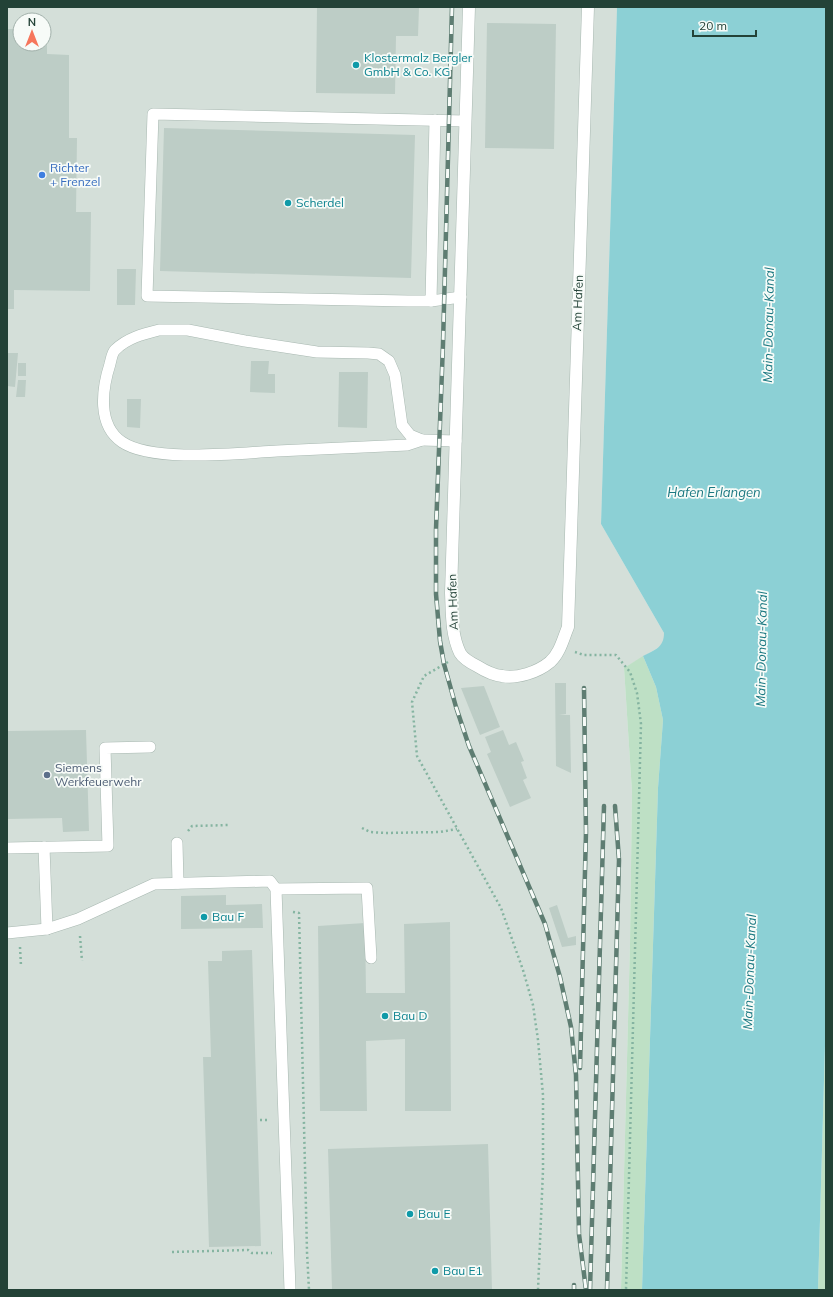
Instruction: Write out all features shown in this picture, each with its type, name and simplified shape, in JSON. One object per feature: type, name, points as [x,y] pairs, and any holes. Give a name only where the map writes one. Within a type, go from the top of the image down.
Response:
[{"type":"street","name":"Am Hafen","points":[[469,7],[451,593],[452,625],[455,640],[461,655],[488,673],[503,677],[533,672],[550,662],[560,648],[568,627],[588,7]]},
{"type":"lane","points":[[461,297],[431,301],[146,296],[153,114],[465,121]]},
{"type":"lane","points":[[431,301],[435,120]]},
{"type":"lane","points":[[422,440],[410,435],[402,425],[395,375],[389,361],[379,354],[317,352],[245,342],[188,330],[159,330],[134,337],[114,351],[104,391],[104,414],[109,429],[122,442],[139,450],[159,453],[201,455],[392,446],[407,445],[422,440],[456,440]]},
{"type":"lane","points":[[7,848],[108,846],[105,748],[150,747]]},
{"type":"lane","points":[[177,843],[178,883]]},
{"type":"lane","points":[[44,847],[47,929]]},
{"type":"lane","points":[[7,932],[47,929],[78,919],[154,884],[270,881],[276,889],[277,908],[290,1290]]},
{"type":"lane","points":[[276,889],[368,888],[371,958]]},
{"type":"path","points":[[560,648],[584,655],[616,655],[630,672],[637,693],[641,724],[626,1290]]},
{"type":"path","points":[[461,655],[424,676],[412,702],[417,756],[502,908],[533,1005],[543,1095],[543,1170],[538,1290]]},
{"type":"path","points":[[187,833],[192,826],[230,825]]},
{"type":"path","points":[[362,828],[370,832],[386,833],[440,832],[457,829]]},
{"type":"path","points":[[277,908],[299,913],[309,1290]]},
{"type":"path","points":[[78,919],[82,962]]},
{"type":"path","points":[[172,1252],[248,1250],[252,1253],[307,1252]]},
{"type":"shaded area","points":[[7,7],[617,7],[601,524],[664,633],[664,639],[661,646],[624,668],[632,792],[630,944],[621,1290],[7,1290]]},
{"type":"green space","points":[[643,656],[656,687],[663,720],[658,788],[642,1290],[621,1290],[630,944],[632,792],[624,668]]},
{"type":"green space","points":[[826,1011],[826,1290],[818,1290]]},
{"type":"water","points":[[617,7],[826,7],[826,1011],[818,1290],[642,1290],[658,788],[663,720],[656,687],[643,656],[658,648],[664,638],[664,633],[601,524]]},
{"type":"building","name":"Klostermalz Bergler GmbH & Co. KG","points":[[317,7],[419,7],[418,36],[396,36],[395,94],[316,93]]},
{"type":"building","points":[[487,23],[556,24],[554,149],[485,148]]},
{"type":"building","name":"Richter + Frenzel","points":[[7,29],[12,29],[12,52],[47,52],[47,54],[69,55],[69,138],[77,138],[76,212],[91,212],[90,291],[14,290],[14,309],[7,309]]},
{"type":"building","name":"Scherdel","points":[[164,128],[415,135],[411,278],[160,271]]},
{"type":"building","points":[[117,269],[136,269],[135,305],[117,305]]},
{"type":"building","points":[[7,353],[18,353],[15,387],[7,386]]},
{"type":"building","points":[[251,361],[269,361],[268,374],[275,374],[275,393],[250,392]]},
{"type":"building","points":[[18,363],[26,363],[26,376],[18,376]]},
{"type":"building","points":[[339,372],[368,372],[367,428],[338,427]]},
{"type":"building","points":[[18,380],[26,380],[25,397],[16,397]]},
{"type":"building","points":[[127,399],[141,399],[140,428],[127,427]]},
{"type":"building","points":[[555,683],[566,683],[566,714],[559,715],[570,715],[571,773],[556,766]]},
{"type":"building","points":[[484,686],[500,727],[480,735],[461,688]]},
{"type":"building","name":"Siemens Werkfeuerwehr","points":[[86,730],[89,831],[63,832],[62,818],[7,819],[7,731]]},
{"type":"building","points":[[503,730],[509,745],[516,742],[524,761],[521,762],[527,778],[523,780],[531,798],[510,807],[487,754],[491,752],[485,737]]},
{"type":"building","name":"Bau F","points":[[226,895],[226,905],[262,904],[263,928],[181,929],[181,896]]},
{"type":"building","points":[[557,905],[568,938],[576,936],[576,945],[562,947],[549,908]]},
{"type":"building","name":"Bau D","points":[[450,922],[451,1111],[405,1111],[405,1039],[366,1041],[367,1111],[320,1111],[318,926],[365,923],[366,993],[405,993],[404,924]]},
{"type":"building","points":[[252,950],[261,1246],[209,1247],[203,1057],[211,1057],[208,961],[222,961],[222,951]]},
{"type":"building","name":"Bau E","points":[[488,1144],[492,1290],[332,1290],[328,1149]]},
{"type":"railway","points":[[452,7],[443,344],[436,529],[436,594],[440,641],[444,664],[469,746],[545,924],[560,977],[571,1027],[576,1075],[579,1234],[586,1290]]},
{"type":"railway","points":[[580,1068],[586,832],[584,688]]},
{"type":"railway","points":[[590,1290],[604,806]]},
{"type":"railway","points":[[607,1290],[619,860],[615,806]]},
{"type":"railway","points":[[574,1285],[574,1290]]},
{"type":"place","name":"Klostermalz Bergler GmbH & Co. KG","points":[[356,65]]},
{"type":"place","name":"Richter + Frenzel","points":[[42,175]]},
{"type":"place","name":"Scherdel","points":[[288,203]]},
{"type":"place","name":"Siemens Werkfeuerwehr","points":[[47,775]]},
{"type":"place","name":"Bau F","points":[[204,917]]},
{"type":"place","name":"Bau D","points":[[385,1016]]},
{"type":"place","name":"Bau E","points":[[410,1214]]},
{"type":"place","name":"Bau E1","points":[[435,1271]]},
{"type":"water label","name":"Main-Donau-Kanal","points":[[768,325]]},
{"type":"water label","name":"Hafen Erlangen","points":[[714,492]]},
{"type":"water label","name":"Main-Donau-Kanal","points":[[761,649]]},
{"type":"water label","name":"Main-Donau-Kanal","points":[[749,972]]}]
